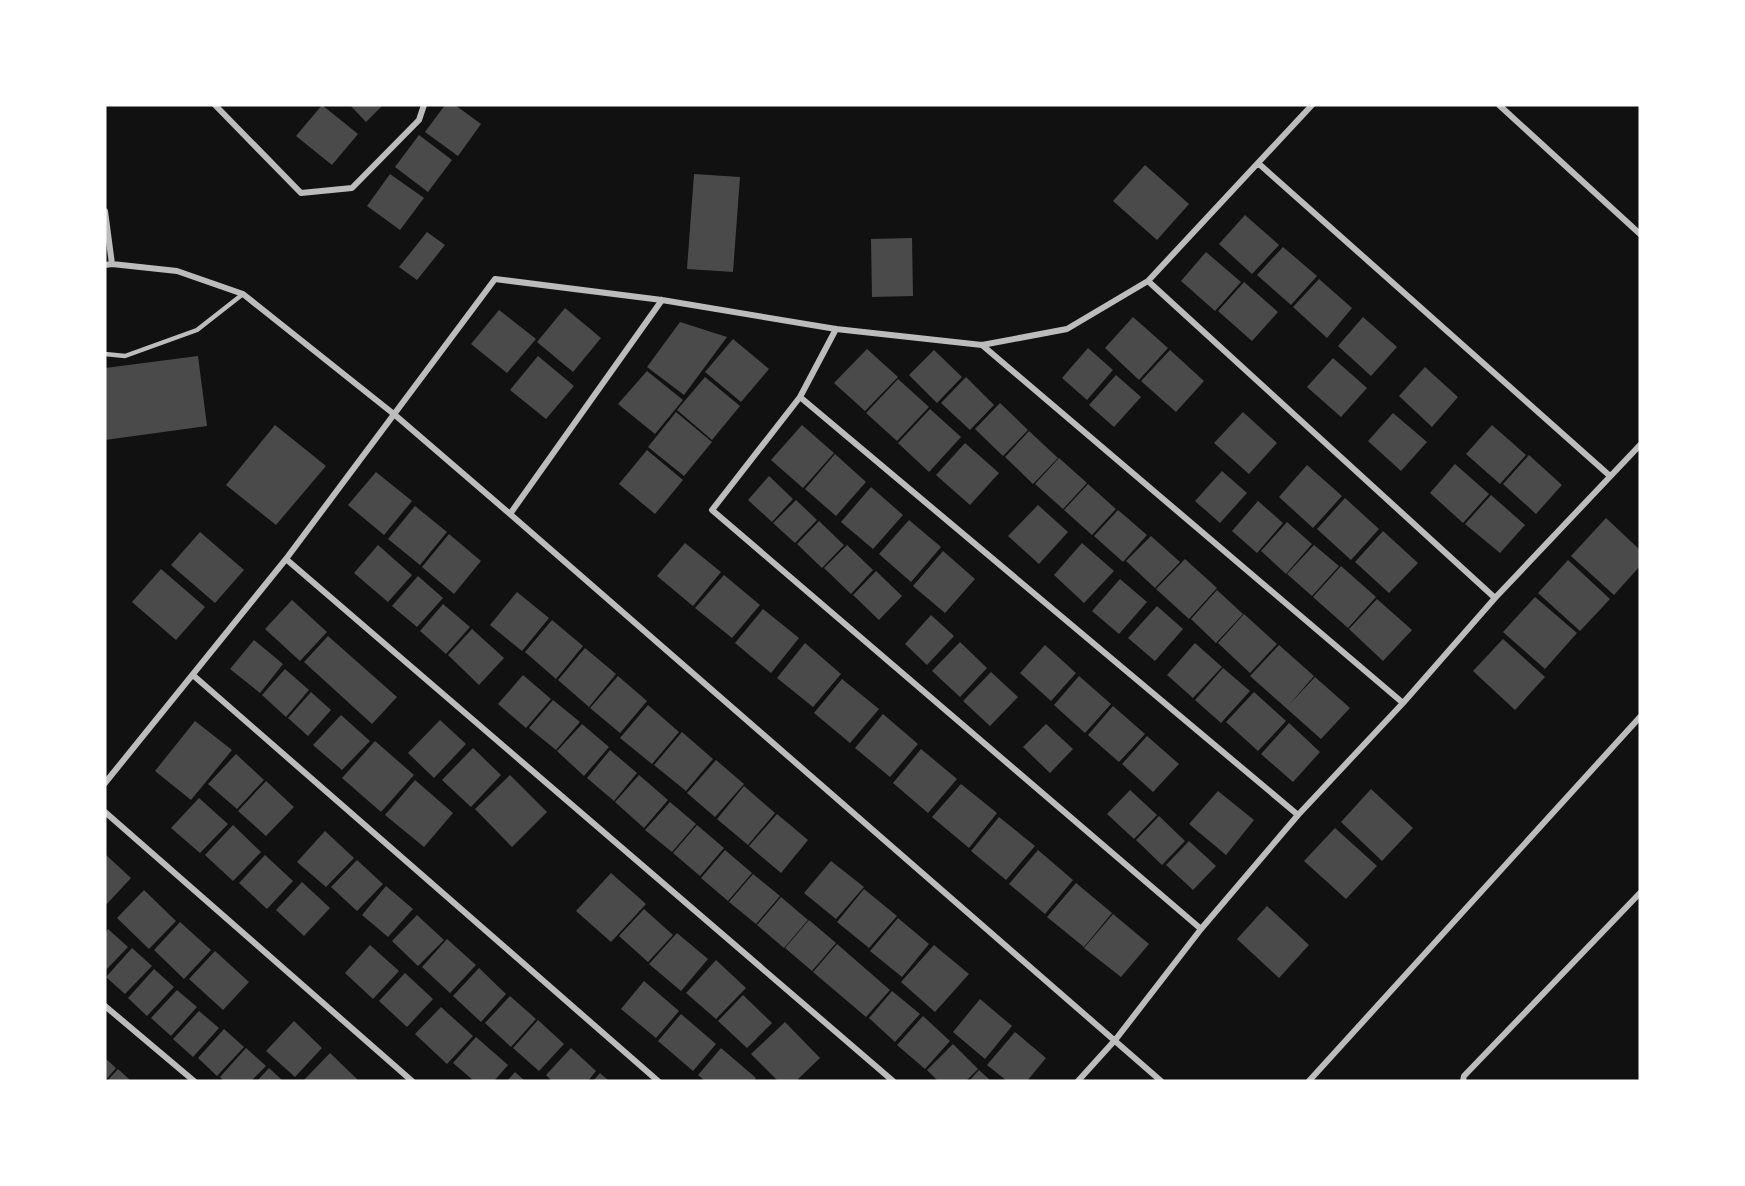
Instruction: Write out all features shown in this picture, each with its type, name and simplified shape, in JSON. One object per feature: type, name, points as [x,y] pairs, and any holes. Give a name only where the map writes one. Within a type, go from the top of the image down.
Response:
[{"type":"street","points":[[215,105],[301,193],[352,188],[419,120],[424,105]]},
{"type":"street","points":[[105,783],[194,676],[286,559],[495,279],[662,300],[836,329],[982,345],[1067,329],[1148,281],[1312,105]]},
{"type":"street","points":[[1499,105],[1640,234]]},
{"type":"street","points":[[1258,164],[1610,476]]},
{"type":"street","points":[[105,211],[108,264],[177,271],[243,294],[394,415],[510,514],[1116,1039],[1161,1081]]},
{"type":"street","points":[[1148,281],[1495,598]]},
{"type":"street","points":[[510,514],[662,300]]},
{"type":"street","points":[[836,329],[800,397],[712,510],[1200,929]]},
{"type":"street","points":[[982,345],[1403,703]]},
{"type":"street","points":[[800,397],[1298,815]]},
{"type":"street","points":[[1078,1081],[1116,1039],[1200,929],[1298,815],[1403,703],[1495,598],[1640,445]]},
{"type":"street","points":[[286,559],[893,1081]]},
{"type":"street","points":[[194,676],[658,1081]]},
{"type":"street","points":[[1309,1081],[1640,717]]},
{"type":"street","points":[[105,813],[412,1081]]},
{"type":"street","points":[[1463,1081],[1464,1076],[1472,1067],[1640,893]]},
{"type":"street","points":[[105,1006],[194,1081]]},
{"type":"lane","points":[[105,354],[125,356],[197,330],[243,294]]},
{"type":"building","points":[[322,105],[358,134],[332,165],[296,136]]},
{"type":"building","points":[[350,105],[383,105],[366,122]]},
{"type":"building","points":[[445,105],[455,105],[481,124],[458,156],[425,132]]},
{"type":"building","points":[[419,135],[452,160],[428,192],[395,167]]},
{"type":"building","points":[[1145,165],[1189,204],[1157,240],[1113,201]]},
{"type":"building","points":[[390,174],[424,198],[400,230],[367,206]]},
{"type":"building","points":[[694,174],[740,177],[733,272],[687,269]]},
{"type":"building","points":[[1245,215],[1279,245],[1252,274],[1219,244]]},
{"type":"building","points":[[427,232],[445,245],[417,280],[399,267]]},
{"type":"building","points":[[912,238],[913,296],[872,297],[871,239]]},
{"type":"building","points":[[1283,247],[1317,276],[1291,305],[1257,275]]},
{"type":"building","points":[[1206,252],[1241,282],[1215,311],[1181,281]]},
{"type":"building","points":[[1319,279],[1352,308],[1327,338],[1293,307]]},
{"type":"building","points":[[1244,282],[1278,312],[1252,341],[1218,311]]},
{"type":"building","points":[[565,308],[601,338],[573,372],[537,342]]},
{"type":"building","points":[[499,310],[536,339],[507,373],[471,344]]},
{"type":"building","points":[[1133,317],[1168,348],[1139,380],[1105,348]]},
{"type":"building","points":[[1363,317],[1397,347],[1371,376],[1338,346]]},
{"type":"building","points":[[680,322],[727,337],[684,395],[647,367]]},
{"type":"building","points":[[733,339],[769,369],[741,402],[705,372]]},
{"type":"building","points":[[1088,348],[1113,370],[1087,400],[1062,378]]},
{"type":"building","points":[[867,349],[898,377],[865,411],[834,383]]},
{"type":"building","points":[[934,350],[962,377],[937,403],[909,375]]},
{"type":"building","points":[[1170,350],[1204,381],[1176,412],[1141,381]]},
{"type":"building","points":[[198,356],[207,426],[105,440],[105,368]]},
{"type":"building","points":[[538,356],[574,386],[546,419],[510,390]]},
{"type":"building","points":[[1333,358],[1367,388],[1341,417],[1307,387]]},
{"type":"building","points":[[1425,367],[1458,397],[1432,427],[1399,396]]},
{"type":"building","points":[[647,371],[683,400],[655,434],[618,404]]},
{"type":"building","points":[[1116,375],[1141,397],[1114,427],[1089,405]]},
{"type":"building","points":[[705,377],[740,406],[712,440],[677,410]]},
{"type":"building","points":[[966,377],[994,405],[970,430],[941,403]]},
{"type":"building","points":[[898,379],[929,407],[897,441],[866,413]]},
{"type":"building","points":[[1000,403],[1028,430],[1003,456],[975,429]]},
{"type":"building","points":[[930,409],[961,437],[929,472],[898,443]]},
{"type":"building","points":[[676,412],[712,442],[684,476],[648,447]]},
{"type":"building","points":[[1243,412],[1277,443],[1249,474],[1214,443]]},
{"type":"building","points":[[1393,413],[1427,442],[1401,471],[1368,441]]},
{"type":"building","points":[[275,425],[326,466],[276,525],[226,485]]},
{"type":"building","points":[[802,425],[834,453],[803,488],[771,460]]},
{"type":"building","points":[[1492,425],[1526,455],[1500,484],[1466,454]]},
{"type":"building","points":[[1029,431],[1058,458],[1033,484],[1005,457]]},
{"type":"building","points":[[965,443],[999,473],[970,505],[936,475]]},
{"type":"building","points":[[647,450],[683,480],[655,514],[619,484]]},
{"type":"building","points":[[835,454],[866,482],[836,516],[805,489]]},
{"type":"building","points":[[1529,455],[1562,485],[1536,514],[1503,484]]},
{"type":"building","points":[[1059,458],[1087,483],[1063,509],[1035,484]]},
{"type":"building","points":[[1455,464],[1489,494],[1463,523],[1430,493]]},
{"type":"building","points":[[1307,465],[1342,496],[1313,528],[1279,497]]},
{"type":"building","points":[[1222,471],[1247,493],[1220,523],[1195,501]]},
{"type":"building","points":[[376,472],[412,501],[384,535],[348,505]]},
{"type":"building","points":[[769,476],[793,499],[772,522],[748,500]]},
{"type":"building","points":[[1088,484],[1116,509],[1092,535],[1064,510]]},
{"type":"building","points":[[871,487],[903,515],[873,549],[841,522]]},
{"type":"building","points":[[1491,495],[1525,525],[1500,553],[1465,524]]},
{"type":"building","points":[[1345,498],[1379,529],[1351,560],[1317,529]]},
{"type":"building","points":[[796,500],[817,520],[795,543],[773,523]]},
{"type":"building","points":[[1258,501],[1283,523],[1257,553],[1232,531]]},
{"type":"building","points":[[1038,505],[1068,532],[1039,564],[1008,536]]},
{"type":"building","points":[[415,506],[447,532],[420,565],[388,539]]},
{"type":"building","points":[[1118,510],[1147,535],[1123,562],[1094,536]]},
{"type":"building","points":[[1606,518],[1640,550],[1640,566],[1614,595],[1571,556]]},
{"type":"building","points":[[909,520],[941,547],[911,582],[879,554]]},
{"type":"building","points":[[819,521],[844,545],[822,568],[797,544]]},
{"type":"building","points":[[1287,522],[1312,544],[1286,574],[1261,551]]},
{"type":"building","points":[[1383,531],[1418,563],[1389,593],[1355,562]]},
{"type":"building","points":[[200,532],[244,570],[215,603],[171,565]]},
{"type":"building","points":[[449,534],[481,561],[454,594],[422,567]]},
{"type":"building","points":[[1151,536],[1180,562],[1155,588],[1126,561]]},
{"type":"building","points":[[685,543],[721,572],[693,606],[657,576]]},
{"type":"building","points":[[1082,543],[1114,571],[1084,603],[1054,575]]},
{"type":"building","points":[[378,545],[412,575],[388,602],[354,573]]},
{"type":"building","points":[[847,545],[873,570],[851,594],[824,568]]},
{"type":"building","points":[[1314,545],[1339,566],[1312,596],[1287,574]]},
{"type":"building","points":[[943,551],[975,579],[945,613],[913,586]]},
{"type":"building","points":[[1185,559],[1217,588],[1189,619],[1156,589]]},
{"type":"building","points":[[1568,560],[1610,599],[1580,631],[1538,593]]},
{"type":"building","points":[[1341,566],[1376,597],[1348,628],[1313,597]]},
{"type":"building","points":[[161,569],[205,607],[176,640],[132,602]]},
{"type":"building","points":[[876,571],[902,596],[879,620],[853,595]]},
{"type":"building","points":[[724,575],[760,605],[732,638],[695,608]]},
{"type":"building","points":[[418,576],[443,598],[417,627],[392,606]]},
{"type":"building","points":[[1120,579],[1147,602],[1119,634],[1092,611]]},
{"type":"building","points":[[1217,590],[1243,614],[1216,643],[1191,619]]},
{"type":"building","points":[[517,592],[549,618],[522,651],[490,625]]},
{"type":"building","points":[[1535,597],[1577,633],[1545,669],[1503,632]]},
{"type":"building","points":[[1377,599],[1412,630],[1383,661],[1349,629]]},
{"type":"building","points":[[292,600],[327,632],[300,661],[265,629]]},
{"type":"building","points":[[443,604],[470,627],[446,654],[420,631]]},
{"type":"building","points":[[1157,606],[1183,629],[1155,661],[1128,638]]},
{"type":"building","points":[[763,609],[799,638],[771,673],[735,643]]},
{"type":"building","points":[[1244,614],[1277,644],[1250,673],[1218,643]]},
{"type":"building","points":[[931,615],[954,636],[927,665],[905,644]]},
{"type":"building","points":[[552,620],[583,646],[556,679],[525,652]]},
{"type":"building","points":[[472,629],[504,658],[479,685],[448,655]]},
{"type":"building","points":[[328,636],[397,697],[372,724],[304,662]]},
{"type":"building","points":[[1503,639],[1545,677],[1515,710],[1473,671]]},
{"type":"building","points":[[254,640],[283,664],[260,693],[230,669]]},
{"type":"building","points":[[960,642],[987,668],[960,697],[932,671]]},
{"type":"building","points":[[805,643],[841,674],[813,707],[777,678]]},
{"type":"building","points":[[1195,643],[1222,667],[1193,698],[1167,675]]},
{"type":"building","points":[[1045,645],[1076,673],[1051,701],[1020,673]]},
{"type":"building","points":[[1279,645],[1314,676],[1288,706],[1315,677],[1350,708],[1321,739],[1250,676]]},
{"type":"building","points":[[585,648],[616,674],[589,707],[558,680]]},
{"type":"building","points":[[1223,668],[1250,691],[1221,723],[1195,700]]},
{"type":"building","points":[[285,669],[309,690],[286,717],[262,695]]},
{"type":"building","points":[[991,672],[1018,697],[990,726],[963,701]]},
{"type":"building","points":[[523,675],[551,699],[526,728],[498,704]]},
{"type":"building","points":[[618,676],[647,701],[620,733],[590,708]]},
{"type":"building","points":[[1079,676],[1111,704],[1085,733],[1054,705]]},
{"type":"building","points":[[842,679],[879,709],[850,743],[814,713]]},
{"type":"building","points":[[311,692],[331,710],[308,736],[288,718]]},
{"type":"building","points":[[1254,692],[1286,721],[1258,751],[1226,722]]},
{"type":"building","points":[[553,700],[580,722],[556,750],[529,728]]},
{"type":"building","points":[[648,705],[679,732],[652,764],[620,738]]},
{"type":"building","points":[[1113,706],[1145,734],[1119,762],[1088,735]]},
{"type":"building","points":[[883,714],[918,744],[890,777],[855,748]]},
{"type":"building","points":[[341,715],[370,741],[342,770],[313,745]]},
{"type":"building","points":[[440,720],[466,744],[434,778],[408,753]]},
{"type":"building","points":[[195,721],[232,750],[191,800],[155,771]]},
{"type":"building","points":[[1289,723],[1320,752],[1293,782],[1261,754]]},
{"type":"building","points":[[582,724],[609,747],[584,776],[557,751]]},
{"type":"building","points":[[1046,724],[1073,749],[1050,773],[1023,747]]},
{"type":"building","points":[[682,732],[713,759],[686,791],[654,765]]},
{"type":"building","points":[[1147,736],[1179,764],[1153,792],[1122,764]]},
{"type":"building","points":[[375,741],[414,775],[381,812],[342,778]]},
{"type":"building","points":[[473,748],[501,775],[471,807],[442,780]]},
{"type":"building","points":[[921,749],[957,779],[928,813],[893,783]]},
{"type":"building","points":[[610,750],[637,773],[614,801],[587,778]]},
{"type":"building","points":[[236,754],[264,780],[237,809],[208,784]]},
{"type":"building","points":[[716,760],[744,784],[715,817],[687,793]]},
{"type":"building","points":[[510,775],[547,812],[512,847],[475,809]]},
{"type":"building","points":[[639,775],[668,800],[644,828],[615,802]]},
{"type":"building","points":[[415,780],[453,813],[424,847],[385,815]]},
{"type":"building","points":[[266,781],[294,807],[266,836],[238,811]]},
{"type":"building","points":[[961,784],[997,813],[969,848],[932,817]]},
{"type":"building","points":[[744,786],[775,813],[748,845],[717,819]]},
{"type":"building","points":[[1371,789],[1413,828],[1382,861],[1341,822]]},
{"type":"building","points":[[1130,790],[1157,815],[1134,839],[1107,814]]},
{"type":"building","points":[[1218,791],[1254,820],[1226,855],[1189,824]]},
{"type":"building","points":[[199,798],[228,824],[200,853],[171,828]]},
{"type":"building","points":[[670,802],[696,824],[672,852],[645,830]]},
{"type":"building","points":[[777,814],[808,840],[781,873],[749,846]]},
{"type":"building","points":[[1159,816],[1185,841],[1162,865],[1136,840]]},
{"type":"building","points":[[999,817],[1035,846],[1006,880],[971,851]]},
{"type":"building","points":[[233,825],[261,852],[233,881],[205,855]]},
{"type":"building","points":[[697,825],[724,848],[700,876],[673,853]]},
{"type":"building","points":[[1335,828],[1377,866],[1346,899],[1304,861]]},
{"type":"building","points":[[325,831],[354,858],[326,887],[297,862]]},
{"type":"building","points":[[1189,841],[1216,866],[1193,890],[1166,865]]},
{"type":"building","points":[[725,850],[752,873],[728,901],[701,878]]},
{"type":"building","points":[[1038,850],[1073,880],[1045,914],[1009,884]]},
{"type":"building","points":[[105,854],[131,878],[105,906]]},
{"type":"building","points":[[265,855],[293,881],[267,909],[239,883]]},
{"type":"building","points":[[357,860],[383,884],[357,911],[331,887]]},
{"type":"building","points":[[831,861],[864,887],[836,919],[804,893]]},
{"type":"building","points":[[611,873],[646,904],[611,942],[576,911]]},
{"type":"building","points":[[753,874],[780,896],[756,924],[729,902]]},
{"type":"building","points":[[302,882],[330,908],[304,936],[276,910]]},
{"type":"building","points":[[1076,883],[1112,913],[1084,947],[1047,917]]},
{"type":"building","points":[[386,886],[413,909],[388,937],[362,915]]},
{"type":"building","points":[[864,889],[897,916],[869,948],[837,922]]},
{"type":"building","points":[[144,890],[176,921],[149,949],[117,918]]},
{"type":"building","points":[[781,897],[808,920],[784,948],[757,925]]},
{"type":"building","points":[[1267,906],[1309,945],[1279,978],[1237,939]]},
{"type":"building","points":[[644,909],[673,935],[648,962],[619,936]]},
{"type":"building","points":[[1113,914],[1149,944],[1121,977],[1084,948]]},
{"type":"building","points":[[417,915],[444,940],[418,966],[392,941]]},
{"type":"building","points":[[898,918],[929,944],[902,977],[870,951]]},
{"type":"building","points":[[809,920],[836,943],[812,971],[785,948]]},
{"type":"building","points":[[180,922],[211,950],[184,979],[154,950]]},
{"type":"building","points":[[108,929],[128,947],[105,971],[105,933]]},
{"type":"building","points":[[677,933],[708,959],[681,991],[649,964]]},
{"type":"building","points":[[447,939],[476,965],[450,993],[422,967]]},
{"type":"building","points":[[837,944],[890,990],[866,1017],[813,972]]},
{"type":"building","points":[[370,945],[399,971],[373,999],[345,973]]},
{"type":"building","points":[[934,945],[969,974],[935,1012],[901,982]]},
{"type":"building","points":[[132,948],[152,966],[125,994],[106,977]]},
{"type":"building","points":[[215,951],[249,982],[223,1010],[189,979]]},
{"type":"building","points":[[716,960],[746,988],[716,1019],[686,993]]},
{"type":"building","points":[[479,968],[506,994],[481,1022],[453,996]]},
{"type":"building","points":[[154,969],[174,987],[147,1016],[128,998]]},
{"type":"building","points":[[405,973],[433,999],[407,1027],[379,1001]]},
{"type":"building","points":[[644,981],[679,1011],[656,1038],[621,1009]]},
{"type":"building","points":[[177,990],[197,1007],[171,1036],[151,1018]]},
{"type":"building","points":[[892,991],[920,1014],[895,1042],[869,1018]]},
{"type":"building","points":[[743,995],[772,1023],[747,1048],[718,1021]]},
{"type":"building","points":[[510,996],[536,1019],[511,1047],[485,1023]]},
{"type":"building","points":[[980,999],[1012,1026],[985,1059],[953,1032]]},
{"type":"building","points":[[441,1007],[473,1036],[447,1064],[415,1034]]},
{"type":"building","points":[[199,1011],[219,1028],[193,1057],[173,1039]]},
{"type":"building","points":[[681,1014],[716,1044],[693,1071],[658,1041]]},
{"type":"building","points":[[923,1016],[950,1041],[925,1069],[897,1045]]},
{"type":"building","points":[[538,1020],[564,1044],[539,1071],[513,1048]]},
{"type":"building","points":[[294,1021],[322,1048],[295,1077],[266,1051]]},
{"type":"building","points":[[785,1022],[820,1058],[796,1081],[778,1081],[751,1054]]},
{"type":"building","points":[[224,1029],[244,1047],[217,1076],[198,1058]]},
{"type":"building","points":[[1015,1032],[1046,1058],[1027,1081],[1007,1081],[987,1065]]},
{"type":"building","points":[[476,1037],[508,1065],[494,1081],[474,1081],[453,1063]]},
{"type":"building","points":[[953,1044],[978,1069],[966,1081],[938,1081],[927,1070]]},
{"type":"building","points":[[246,1048],[266,1066],[251,1081],[224,1081],[220,1077]]},
{"type":"building","points":[[571,1048],[596,1071],[588,1081],[552,1081],[546,1075]]},
{"type":"building","points":[[721,1048],[756,1078],[753,1081],[705,1081],[698,1075]]},
{"type":"building","points":[[330,1053],[359,1081],[303,1081]]},
{"type":"building","points":[[105,1058],[116,1068],[105,1081]]},
{"type":"building","points":[[269,1068],[283,1081],[257,1081]]},
{"type":"building","points":[[118,1069],[131,1081],[107,1081]]},
{"type":"building","points":[[979,1070],[991,1081],[969,1081]]},
{"type":"building","points":[[515,1072],[525,1081],[507,1081]]},
{"type":"building","points":[[600,1073],[609,1081],[593,1081]]}]
